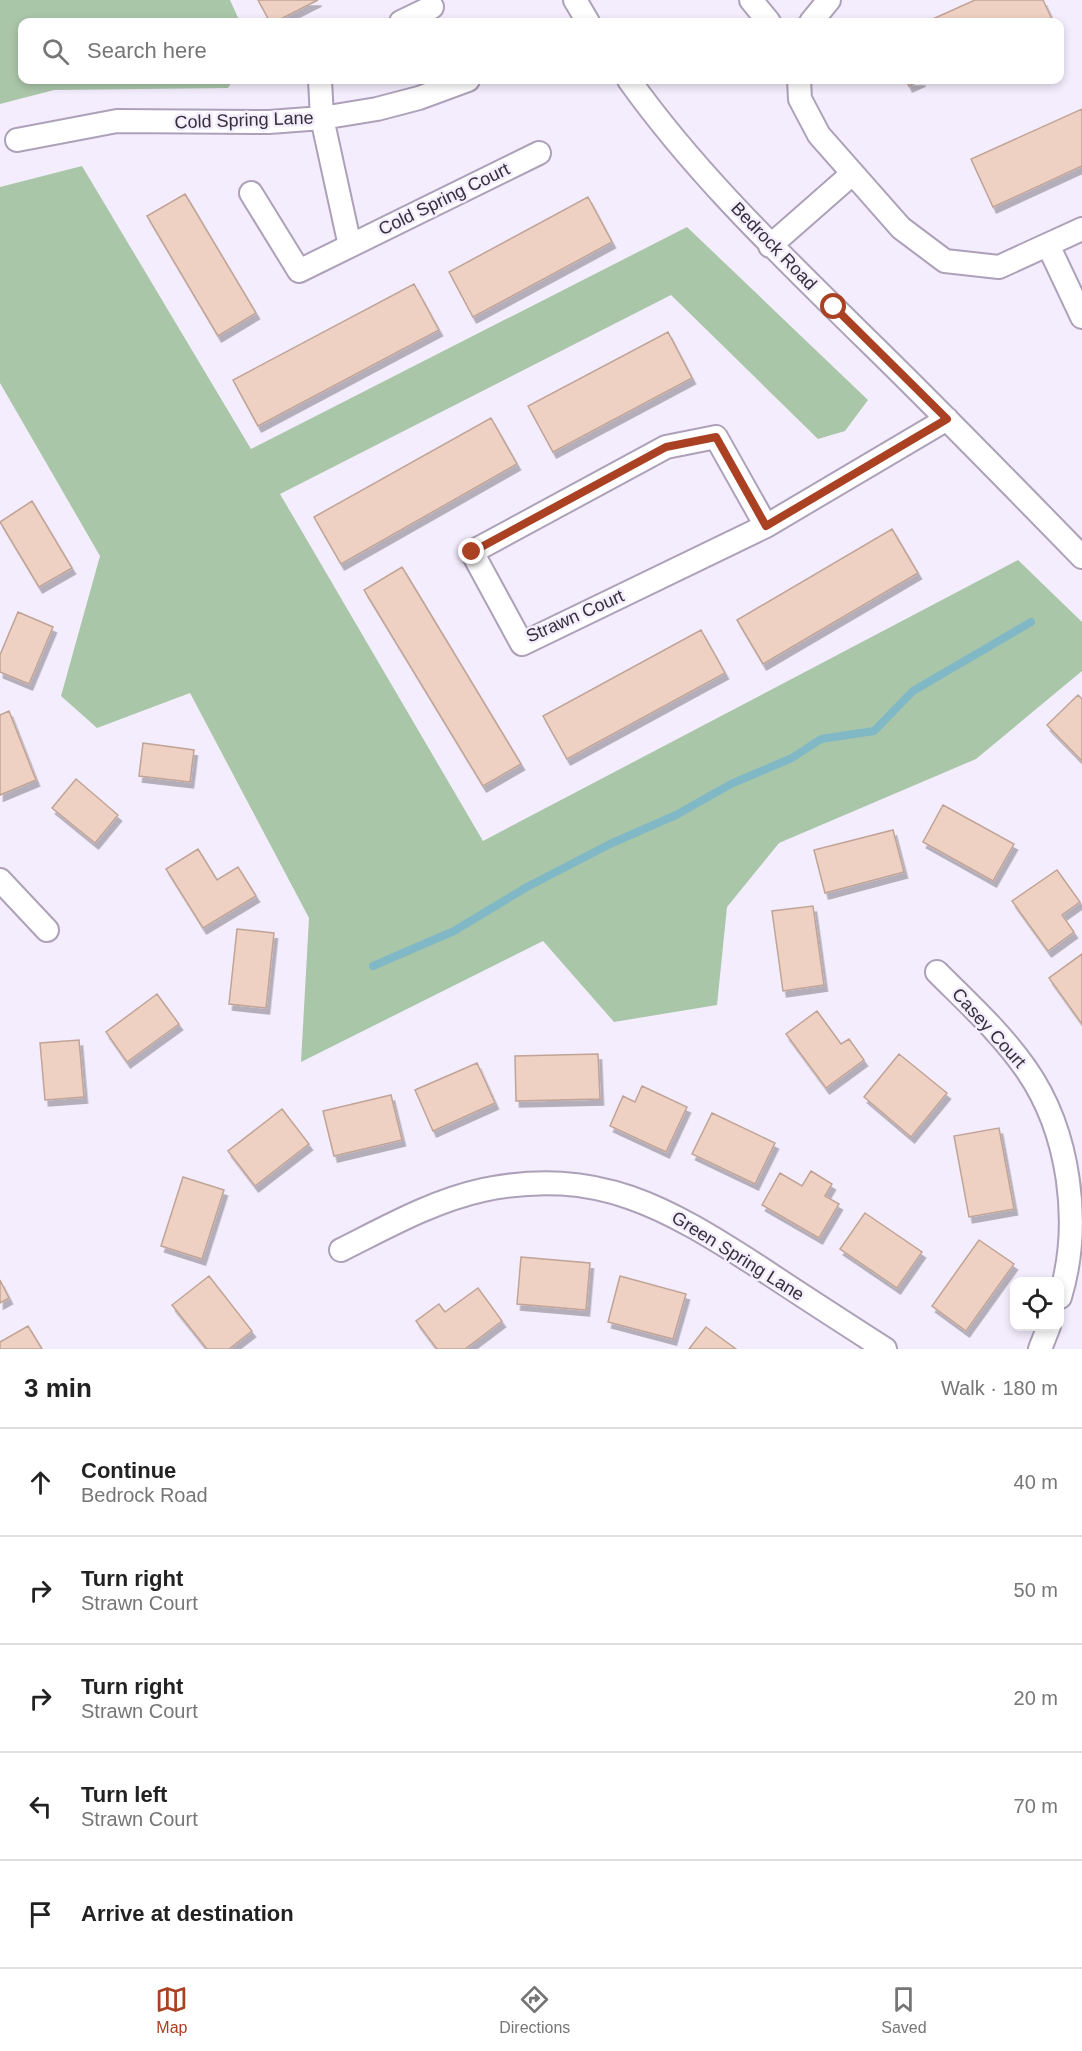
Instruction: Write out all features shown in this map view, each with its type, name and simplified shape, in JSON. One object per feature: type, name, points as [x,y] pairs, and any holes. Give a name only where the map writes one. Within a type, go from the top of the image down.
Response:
[{"type":"street","points":[[751,0],[766,18]]},
{"type":"street","points":[[814,18],[829,0]]},
{"type":"street","points":[[409,18],[432,7]]},
{"type":"street","points":[[320,84],[322,118],[350,246]]},
{"type":"street","name":"Cold Spring Lane","points":[[17,140],[117,122],[269,122],[322,118],[377,109],[419,98],[457,84]]},
{"type":"street","name":"Bedrock Road","points":[[632,84],[665,131],[770,246],[947,419],[1082,557]]},
{"type":"street","points":[[799,84],[800,99],[819,135],[901,228],[945,261],[999,267],[1082,229]]},
{"type":"street","name":"Cold Spring Court","points":[[251,193],[299,271],[539,153]]},
{"type":"street","points":[[770,246],[852,174]]},
{"type":"street","points":[[1048,245],[1082,317]]},
{"type":"street","name":"Strawn Court","points":[[766,526],[716,437],[666,447],[472,552],[522,644],[766,526],[947,419]]},
{"type":"street","points":[[0,880],[47,930]]},
{"type":"street","name":"Casey Court","points":[[937,972],[1004,1039],[1028,1071],[1052,1119],[1064,1156],[1071,1207],[1069,1255],[1064,1277]]},
{"type":"street","name":"Green Spring Lane","points":[[341,1250],[415,1213],[483,1190],[522,1184],[580,1186],[614,1192],[651,1204],[691,1224],[885,1349]]},
{"type":"street","points":[[1040,1349],[1047,1331]]},
{"type":"green space","points":[[0,0],[230,0],[238,18],[18,18],[18,84],[230,84],[228,88],[54,90],[0,104]]},
{"type":"green space","points":[[82,166],[251,449],[687,227],[868,400],[845,431],[818,439],[671,295],[280,494],[483,841],[1018,560],[1082,622],[1082,671],[976,759],[779,843],[727,907],[717,1005],[614,1022],[543,941],[301,1062],[309,918],[190,693],[97,728],[61,696],[100,556],[0,383],[0,187]]},
{"type":"building","points":[[258,0],[318,0],[283,18],[268,18]]},
{"type":"building","points":[[975,0],[1043,0],[1052,18],[935,18]]},
{"type":"building","points":[[1082,109],[1082,166],[993,207],[971,159]]},
{"type":"building","points":[[185,194],[256,313],[218,336],[147,216]]},
{"type":"building","points":[[588,197],[612,242],[473,317],[449,272]]},
{"type":"building","points":[[414,284],[439,330],[258,426],[233,380]]},
{"type":"building","points":[[668,332],[692,378],[553,452],[528,406]]},
{"type":"building","points":[[491,418],[517,464],[341,564],[314,517]]},
{"type":"building","points":[[32,501],[72,568],[39,587],[0,522]]},
{"type":"building","points":[[892,529],[918,573],[763,664],[737,620]]},
{"type":"building","points":[[402,567],[521,764],[483,786],[364,590]]},
{"type":"building","points":[[18,612],[53,627],[29,684],[0,672],[0,655]]},
{"type":"building","points":[[701,630],[725,673],[567,759],[543,716]]},
{"type":"building","points":[[1078,695],[1082,699],[1082,761],[1047,725]]},
{"type":"building","points":[[9,711],[36,780],[0,795],[0,715]]},
{"type":"building","points":[[143,743],[194,750],[190,782],[139,776]]},
{"type":"building","points":[[76,779],[118,815],[95,843],[52,808]]},
{"type":"building","points":[[943,805],[1014,844],[993,881],[923,842]]},
{"type":"building","points":[[893,830],[904,872],[825,893],[814,850]]},
{"type":"building","points":[[198,849],[217,880],[238,867],[256,896],[203,928],[166,869]]},
{"type":"building","points":[[1057,870],[1080,902],[1062,915],[1074,932],[1048,951],[1012,901]]},
{"type":"building","points":[[813,906],[824,985],[783,991],[772,911]]},
{"type":"building","points":[[237,929],[274,933],[266,1008],[229,1004]]},
{"type":"building","points":[[1082,954],[1082,1024],[1049,978]]},
{"type":"building","points":[[157,994],[179,1024],[127,1062],[106,1032]]},
{"type":"building","points":[[817,1011],[841,1044],[849,1039],[864,1060],[826,1088],[786,1034]]},
{"type":"building","points":[[79,1040],[84,1097],[45,1100],[40,1043]]},
{"type":"building","points":[[598,1054],[600,1099],[516,1101],[515,1056]]},
{"type":"building","points":[[899,1054],[947,1093],[911,1137],[864,1097]]},
{"type":"building","points":[[477,1063],[495,1103],[433,1131],[415,1090]]},
{"type":"building","points":[[642,1086],[687,1107],[666,1152],[610,1126],[623,1096],[635,1102]]},
{"type":"building","points":[[391,1095],[402,1140],[334,1156],[323,1111]]},
{"type":"building","points":[[282,1109],[309,1144],[255,1186],[228,1151]]},
{"type":"building","points":[[712,1113],[775,1143],[755,1184],[692,1154]]},
{"type":"building","points":[[999,1128],[1014,1209],[969,1217],[954,1136]]},
{"type":"building","points":[[811,1171],[832,1184],[825,1196],[839,1204],[819,1238],[762,1205],[780,1173],[802,1186]]},
{"type":"building","points":[[183,1177],[224,1190],[202,1259],[161,1246]]},
{"type":"building","points":[[865,1213],[922,1252],[897,1288],[840,1249]]},
{"type":"building","points":[[979,1240],[1014,1264],[966,1331],[932,1306]]},
{"type":"building","points":[[521,1257],[590,1263],[586,1310],[517,1304]]},
{"type":"building","points":[[209,1276],[252,1331],[229,1349],[207,1349],[172,1305]]},
{"type":"building","points":[[620,1276],[686,1294],[673,1339],[608,1322]]},
{"type":"building","points":[[0,1280],[9,1298],[0,1303]]},
{"type":"building","points":[[478,1288],[502,1321],[465,1349],[437,1349],[416,1321],[439,1304],[445,1312]]},
{"type":"building","points":[[28,1326],[42,1349],[0,1349],[0,1342]]},
{"type":"building","points":[[706,1327],[736,1349],[689,1349]]},
{"type":"waterway","points":[[373,966],[454,931],[527,887],[610,844],[676,815],[731,784],[792,758],[821,739],[874,731],[913,691],[1031,622]]},
{"type":"route","points":[[472,552],[666,447],[716,437],[766,526],[947,419],[834,307]]}]
